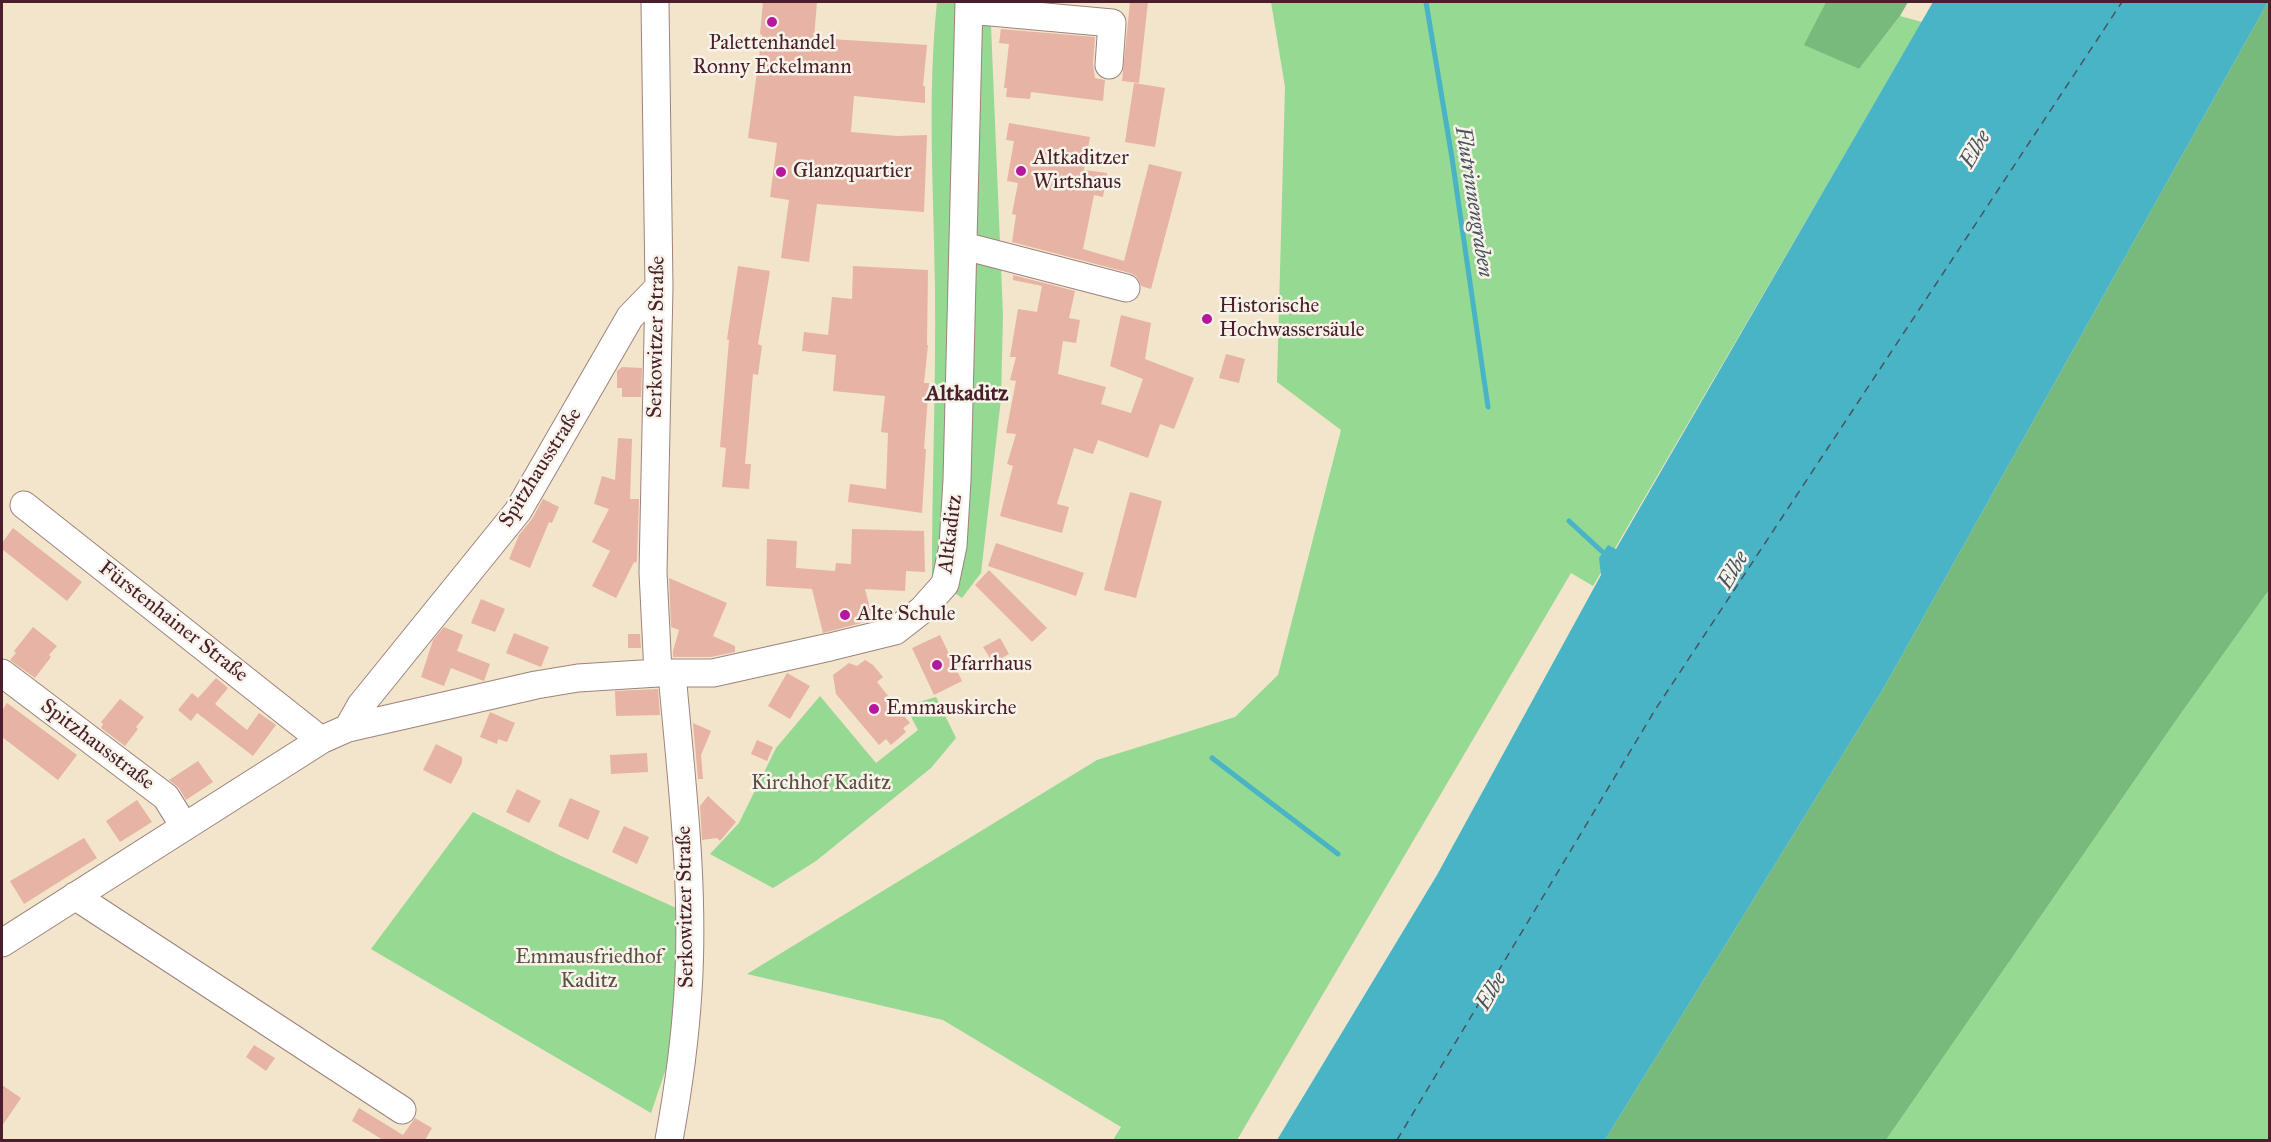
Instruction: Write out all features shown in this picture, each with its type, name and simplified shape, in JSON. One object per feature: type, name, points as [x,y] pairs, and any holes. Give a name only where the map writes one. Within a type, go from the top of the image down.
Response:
[{"type":"street","name":"Serkowitzer Straße","points":[[656,2],[659,287],[653,572],[687,854],[689,958],[679,1089],[669,1140]]},
{"type":"street","points":[[969,6],[1113,12],[1109,65]]},
{"type":"street","name":"Altkaditz","points":[[665,673],[713,673],[895,631],[922,610],[945,584],[953,546],[957,480],[969,6]]},
{"type":"street","points":[[964,246],[1126,288]]},
{"type":"street","name":"Spitzhausstraße","points":[[348,728],[361,705],[519,511],[630,317],[659,287]]},
{"type":"street","name":"Fürstenhainer Straße","points":[[24,505],[321,740]]},
{"type":"street","points":[[2,943],[321,740],[348,728],[536,685],[578,678],[665,673]]},
{"type":"street","name":"Spitzhausstraße","points":[[2,674],[166,797],[184,826]]},
{"type":"street","points":[[75,896],[402,1110]]},
{"type":"green space","points":[[937,2],[990,2],[1003,315],[1001,399],[981,573],[962,598],[932,576],[935,325],[932,73]]},
{"type":"green space","points":[[1271,2],[1826,2],[1805,45],[1859,69],[1900,16],[1922,22],[1593,586],[1571,573],[1237,1140],[1113,1140],[1121,1127],[943,1020],[747,974],[1097,760],[1235,717],[1278,675],[1341,430],[1277,382],[1285,87]]},
{"type":"green space","points":[[1826,2],[1908,2],[1900,16],[1859,69],[1804,45]]},
{"type":"green space","points":[[2268,2],[2269,590],[1886,1140],[1605,1140],[1882,691]]},
{"type":"green space","points":[[2269,590],[2269,1140],[1886,1140],[2177,719]]},
{"type":"green space","name":"Kirchhof Kaditz","points":[[820,696],[876,763],[918,730],[908,711],[919,702],[936,697],[956,738],[931,768],[816,861],[773,888],[710,854],[739,823],[776,748]]},
{"type":"green space","name":"Emmausfriedhof Kaditz","points":[[473,812],[561,856],[685,912],[674,1045],[651,1113],[371,949]]},
{"type":"water","name":"Elbe","points":[[1933,2],[2268,2],[1882,691],[1605,1140],[1277,1140],[1437,875],[1601,575],[1599,558],[1608,545],[1616,549]]},
{"type":"building","points":[[763,2],[817,2],[814,38],[927,45],[923,86],[925,86],[925,103],[854,96],[851,132],[897,136],[927,135],[924,212],[817,204],[809,262],[781,258],[789,200],[770,197],[777,143],[748,138],[762,35],[760,34]]},
{"type":"building","points":[[1130,2],[1148,2],[1139,83],[1122,81]]},
{"type":"building","points":[[1001,29],[1095,37],[1093,64],[1095,78],[1105,80],[1103,101],[1031,92],[1030,99],[1006,97],[1007,88],[1004,88],[1009,44],[999,43]]},
{"type":"building","points":[[1134,83],[1165,88],[1155,147],[1125,142]]},
{"type":"building","points":[[1009,123],[1090,137],[1084,170],[1107,173],[1103,197],[1094,195],[1083,249],[1124,261],[1149,164],[1182,172],[1151,289],[1141,286],[1137,277],[1130,273],[1012,242],[1016,215],[1012,214],[1018,183],[1007,181],[1014,141],[1006,140]]},
{"type":"building","points":[[738,266],[770,271],[758,344],[762,346],[758,375],[753,374],[745,464],[751,464],[749,489],[722,487],[726,448],[720,447],[729,340],[727,339]]},
{"type":"building","points":[[853,266],[928,270],[928,345],[924,383],[929,383],[922,513],[848,502],[850,484],[886,489],[888,433],[881,432],[885,396],[833,391],[836,355],[802,351],[804,332],[828,335],[832,297],[852,299]]},
{"type":"building","points":[[1013,275],[1075,291],[1069,318],[1080,320],[1076,343],[1063,341],[1058,374],[1106,387],[1101,404],[1131,413],[1143,379],[1110,366],[1121,315],[1151,323],[1145,359],[1194,378],[1174,429],[1160,424],[1148,458],[1098,440],[1093,454],[1074,448],[1057,504],[1069,507],[1062,533],[1000,516],[1013,466],[1007,464],[1016,434],[1006,433],[1016,381],[1010,380],[1016,357],[1010,357],[1018,309],[1037,312],[1042,286],[1013,280]]},
{"type":"building","points":[[1226,354],[1245,359],[1239,383],[1219,378]]},
{"type":"building","points":[[622,367],[642,368],[641,397],[622,397],[622,388],[617,388],[617,371]]},
{"type":"building","points":[[618,438],[632,439],[630,499],[639,499],[637,560],[616,598],[592,586],[610,551],[592,542],[609,509],[594,504],[602,476],[615,480]]},
{"type":"building","points":[[1130,492],[1162,501],[1136,598],[1104,590]]},
{"type":"building","points":[[543,499],[559,507],[552,523],[549,522],[530,568],[509,559],[519,535],[532,519]]},
{"type":"building","points":[[13,528],[82,582],[67,601],[2,549],[2,543]]},
{"type":"building","points":[[852,529],[924,531],[925,572],[906,571],[905,591],[865,589],[873,620],[823,633],[812,589],[766,586],[767,539],[797,541],[796,568],[835,571],[836,563],[851,564]]},
{"type":"building","points":[[996,543],[1084,573],[1076,596],[988,566]]},
{"type":"building","points":[[989,570],[1047,628],[1032,642],[975,585]]},
{"type":"building","points":[[669,578],[727,603],[713,636],[735,646],[735,652],[711,657],[673,657],[679,630],[671,627]]},
{"type":"building","points":[[481,599],[505,609],[495,632],[471,623]]},
{"type":"building","points":[[33,627],[57,646],[35,678],[10,660],[16,653],[14,651]]},
{"type":"building","points":[[444,627],[463,635],[457,651],[490,664],[484,681],[451,668],[444,686],[421,677],[433,640]]},
{"type":"building","points":[[514,633],[549,647],[541,667],[506,653]]},
{"type":"building","points":[[628,634],[640,634],[641,648],[628,648]]},
{"type":"building","name":"Pfarrhaus","points":[[940,635],[962,681],[934,695],[912,648]]},
{"type":"building","points":[[1000,638],[1009,654],[993,663],[983,647]]},
{"type":"building","name":"Emmauskirche","points":[[865,660],[873,665],[883,677],[877,682],[910,723],[903,728],[906,732],[891,745],[886,739],[879,745],[836,694],[833,675],[849,663],[857,666]]},
{"type":"building","points":[[787,673],[810,686],[790,719],[768,706]]},
{"type":"building","points":[[216,678],[228,688],[215,704],[247,730],[259,713],[276,725],[253,756],[197,713],[191,721],[178,710],[192,693],[198,698]]},
{"type":"building","points":[[658,689],[660,715],[616,716],[615,691]]},
{"type":"building","points":[[120,699],[144,717],[125,746],[101,728],[103,724],[101,722]]},
{"type":"building","points":[[7,703],[77,755],[58,780],[2,737],[2,711]]},
{"type":"building","points":[[490,712],[515,723],[507,742],[498,739],[497,744],[480,737]]},
{"type":"building","points":[[693,723],[711,731],[701,755],[703,779],[698,779]]},
{"type":"building","points":[[757,740],[773,747],[767,761],[751,754]]},
{"type":"building","points":[[436,744],[462,757],[462,763],[451,784],[423,770]]},
{"type":"building","points":[[647,753],[648,772],[611,774],[610,755]]},
{"type":"building","points":[[198,761],[213,782],[186,800],[179,788],[169,780]]},
{"type":"building","points":[[517,789],[541,801],[529,823],[506,812]]},
{"type":"building","points":[[708,796],[736,822],[720,841],[717,838],[702,840],[700,806]]},
{"type":"building","points":[[570,798],[600,811],[588,840],[558,826]]},
{"type":"building","points":[[137,800],[152,822],[120,842],[106,821]]},
{"type":"building","points":[[624,826],[649,837],[637,864],[612,852]]},
{"type":"building","points":[[84,838],[97,858],[24,904],[10,881]]},
{"type":"building","points":[[254,1045],[275,1058],[266,1071],[246,1057]]},
{"type":"building","points":[[2,1085],[21,1098],[2,1126]]},
{"type":"building","points":[[359,1108],[403,1135],[415,1118],[432,1128],[425,1140],[383,1140],[352,1121]]},
{"type":"waterway","name":"Flutrinnengraben","points":[[1426,2],[1452,158],[1488,407]]},
{"type":"waterway","points":[[1569,521],[1608,557]]},
{"type":"waterway","points":[[1212,758],[1338,854]]},
{"type":"ferry route","points":[[1397,1140],[1655,710],[2122,2]]},
{"type":"place","name":"Palettenhandel Ronny Eckelmann","points":[[772,22]]},
{"type":"place","name":"Altkaditzer Wirtshaus","points":[[1021,171]]},
{"type":"place","name":"Glanzquartier","points":[[781,172]]},
{"type":"place","name":"Historische Hochwassersäule","points":[[1207,319]]},
{"type":"place","name":"Alte Schule","points":[[845,615]]},
{"type":"place","name":"Pfarrhaus","points":[[937,665]]},
{"type":"place","name":"Emmauskirche","points":[[874,709]]},
{"type":"district","name":"Altkaditz","points":[[967,395]]}]
